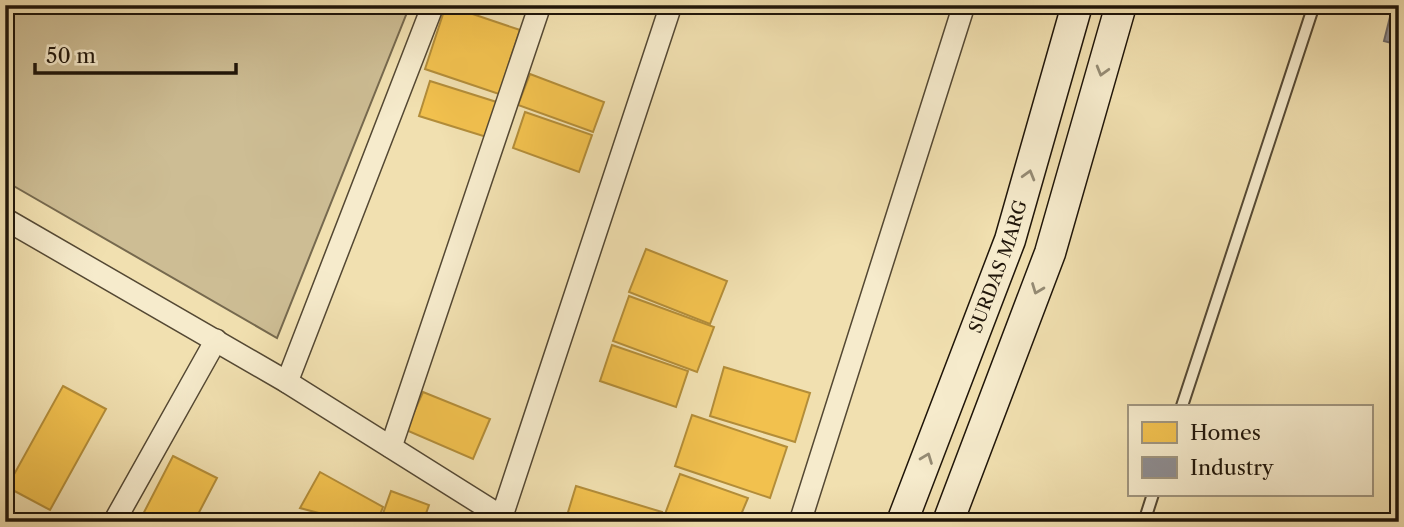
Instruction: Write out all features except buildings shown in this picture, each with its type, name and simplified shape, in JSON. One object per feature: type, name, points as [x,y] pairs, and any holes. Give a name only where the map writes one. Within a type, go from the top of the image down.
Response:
[{"type":"main road","name":"SURDAS MARG","points":[[902,522],[1010,240],[1077,5]]},
{"type":"main road","points":[[948,522],[1050,253],[1121,5]]},
{"type":"street","points":[[287,382],[433,5]]},
{"type":"street","points":[[391,447],[540,5]]},
{"type":"street","points":[[5,219],[287,382],[501,519],[671,5]]},
{"type":"street","points":[[800,522],[964,5]]},
{"type":"street","points":[[114,522],[216,340]]},
{"type":"lane","points":[[1182,405],[1314,5]]},
{"type":"lane","points":[[1144,522],[1152,496]]},
{"type":"shaded area","points":[[5,5],[410,5],[277,338],[5,181]]}]
